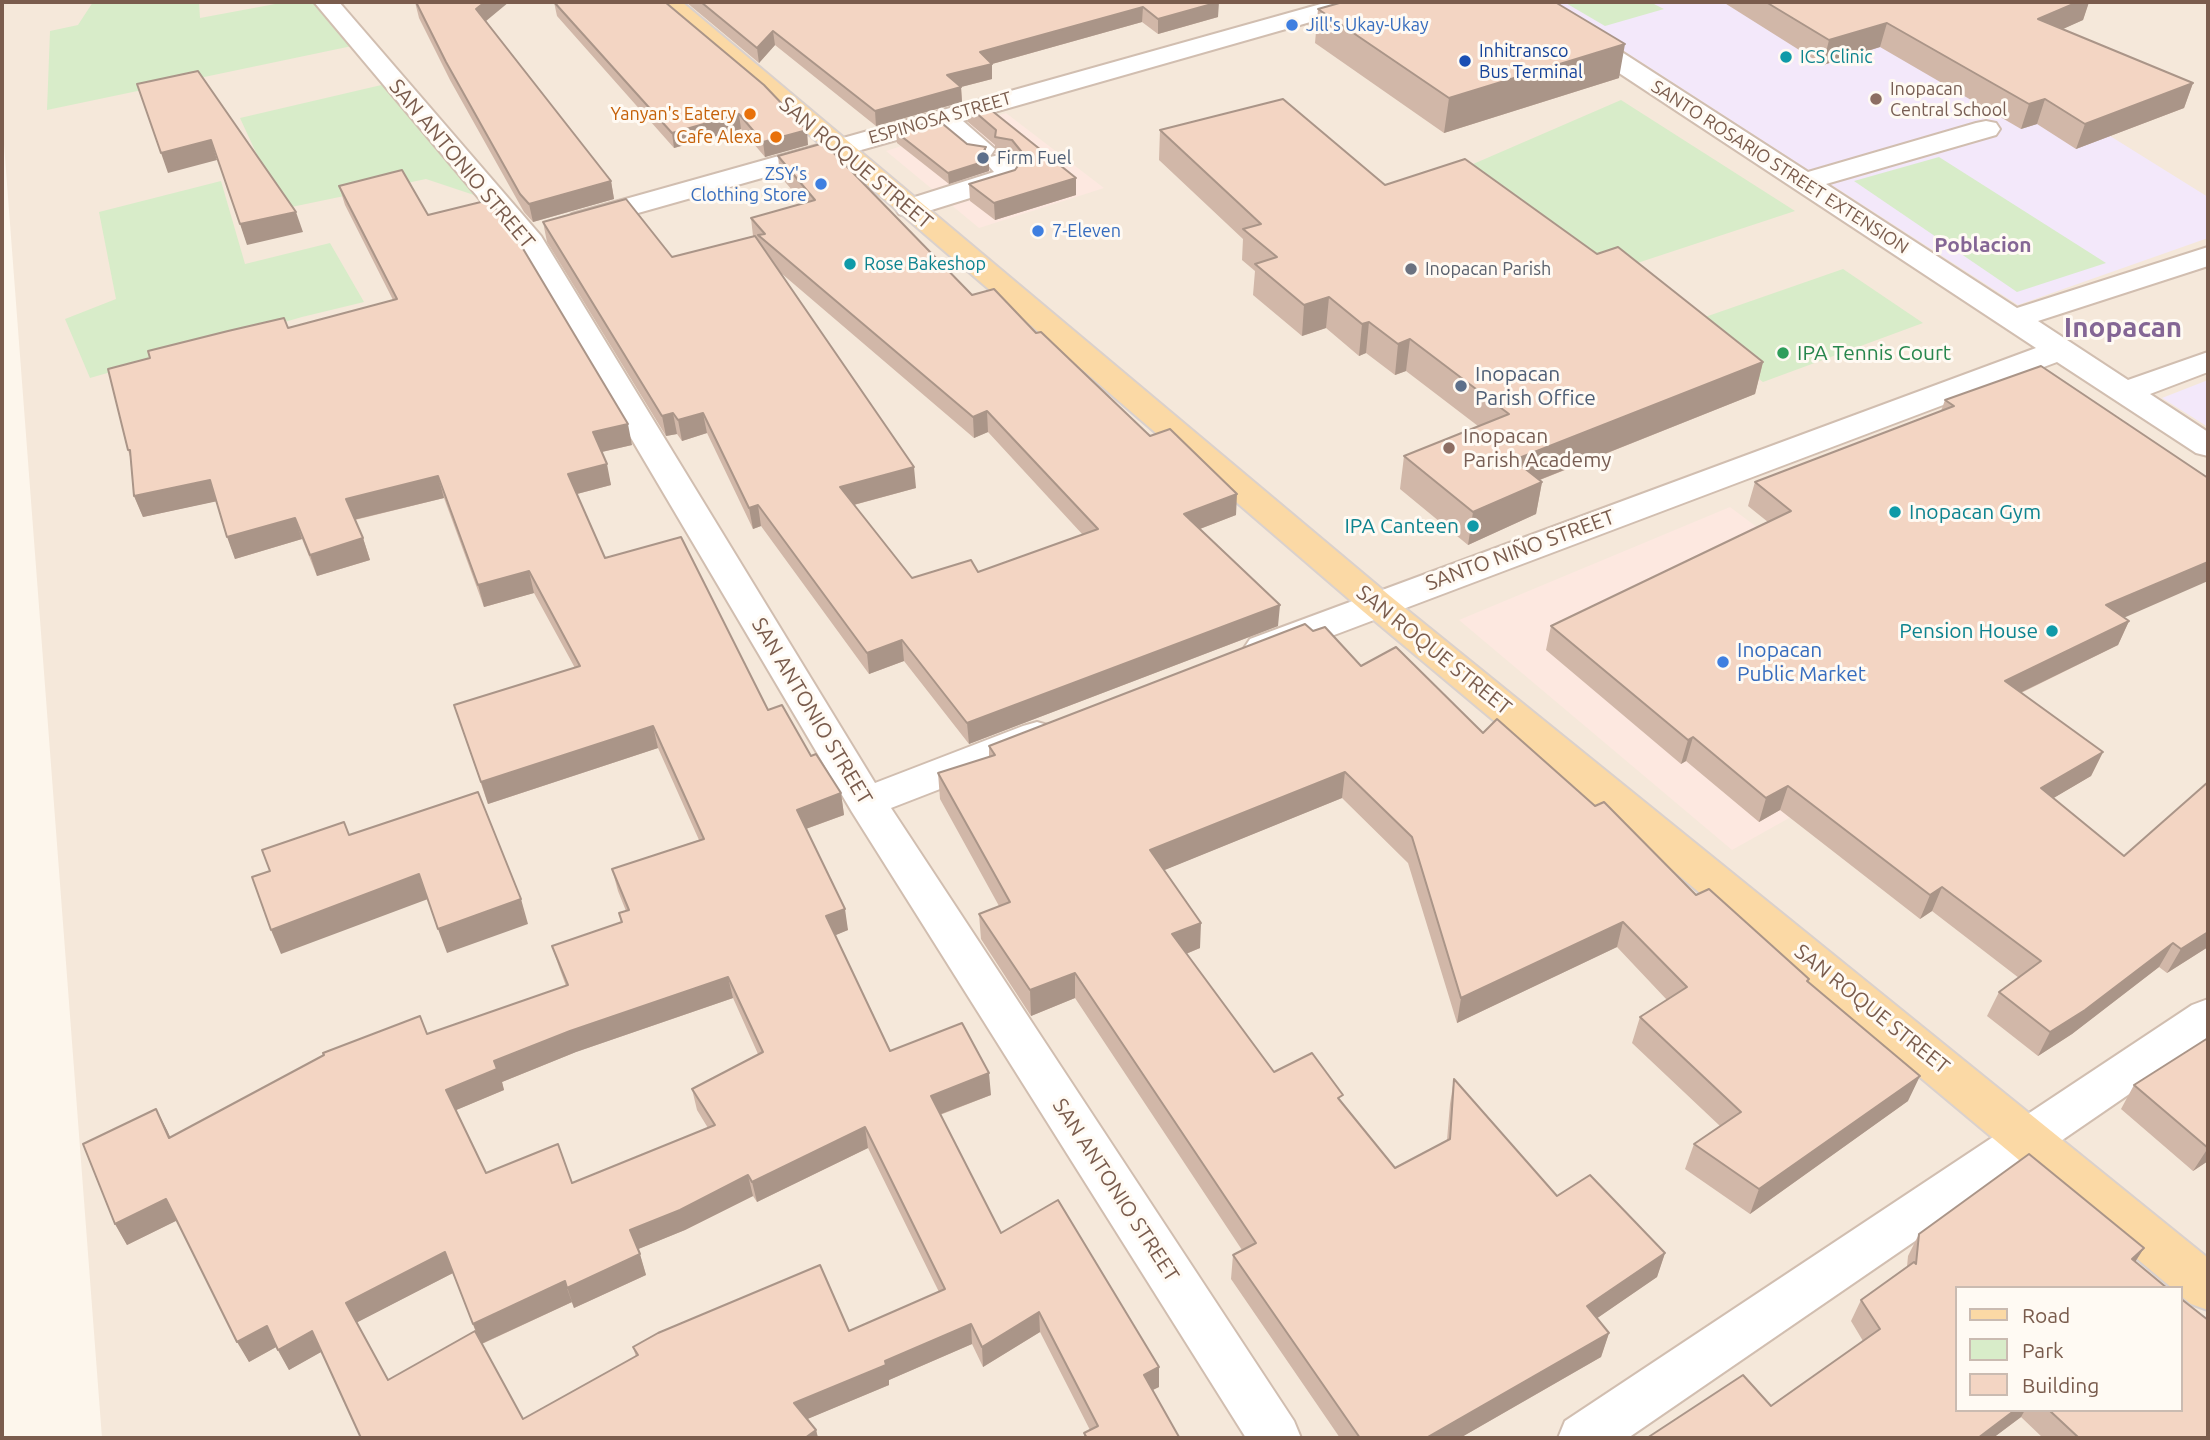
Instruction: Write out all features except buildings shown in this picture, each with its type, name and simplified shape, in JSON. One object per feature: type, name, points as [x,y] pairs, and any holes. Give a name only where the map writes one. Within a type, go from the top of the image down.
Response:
[{"type":"main road","name":"SAN ROQUE STREET","points":[[667,2],[1377,604],[2208,1288]]},
{"type":"street","name":"SAN ANTONIO STREET","points":[[326,2],[526,236],[866,802],[1275,1438]]},
{"type":"street","name":"ESPINOSA STREET","points":[[526,236],[1354,2]]},
{"type":"street","name":"SANTO ROSARIO STREET EXTENSION","points":[[1528,2],[2208,446]]},
{"type":"street","points":[[909,208],[1005,178],[1009,174],[1008,170],[942,117]]},
{"type":"street","points":[[1804,183],[1986,129]]},
{"type":"street","points":[[2013,319],[2208,256]]},
{"type":"street","name":"SANTO NIÑO STREET","points":[[1237,658],[2059,350]]},
{"type":"street","points":[[2124,392],[2202,363]]},
{"type":"street","points":[[866,802],[1070,723]]},
{"type":"street","points":[[1584,1438],[2208,1017]]},
{"type":"path","points":[[2090,294],[2202,363]]},
{"type":"shaded area","points":[[2,2],[2208,2],[2208,1438],[102,1438],[2,118]]},
{"type":"shaded area","name":"Inopacan Central School","points":[[1548,2],[1895,2],[2208,197],[2208,238],[2018,305]]},
{"type":"shaded area","points":[[1006,113],[1104,188],[979,228],[886,151]]},
{"type":"shaded area","points":[[2208,380],[2208,427],[2162,398]]},
{"type":"shaded area","name":"Inopacan Public Market","points":[[1730,507],[1993,704],[1732,850],[1459,620]]},
{"type":"green space","points":[[93,2],[199,2],[200,18],[286,2],[318,2],[352,46],[47,110],[50,31],[78,25]]},
{"type":"green space","points":[[1564,2],[1650,2],[1664,9],[1605,26]]},
{"type":"green space","points":[[390,83],[477,196],[426,179],[253,215],[258,157],[240,118]]},
{"type":"green space","points":[[1621,100],[1795,211],[1604,274],[1457,171]]},
{"type":"green space","points":[[1939,157],[2106,263],[2017,292],[1854,181]]},
{"type":"green space","points":[[221,181],[245,264],[330,243],[364,302],[302,317],[90,378],[65,319],[116,299],[99,212]]},
{"type":"green space","name":"IPA Tennis Court","points":[[1843,269],[1923,323],[1763,382],[1685,324]]},
{"type":"place","name":"Jill's Ukay-Ukay","points":[[1292,25]]},
{"type":"place","name":"ICS Clinic","points":[[1786,57]]},
{"type":"place","name":"Inhitransco Bus Terminal","points":[[1465,61]]},
{"type":"place","name":"Inopacan Central School","points":[[1876,99]]},
{"type":"place","name":"Yanyan's Eatery","points":[[750,114]]},
{"type":"place","name":"Cafe Alexa","points":[[776,137]]},
{"type":"place","name":"Firm Fuel","points":[[983,158]]},
{"type":"place","name":"ZSY's Clothing Store","points":[[821,184]]},
{"type":"place","name":"7-Eleven","points":[[1038,231]]},
{"type":"place","name":"Rose Bakeshop","points":[[850,264]]},
{"type":"place","name":"Inopacan Parish","points":[[1411,269]]},
{"type":"place","name":"IPA Tennis Court","points":[[1783,353]]},
{"type":"place","name":"Inopacan Parish Office","points":[[1461,386]]},
{"type":"place","name":"Inopacan Parish Academy","points":[[1449,448]]},
{"type":"place","name":"Inopacan Gym","points":[[1895,512]]},
{"type":"place","name":"IPA Canteen","points":[[1473,526]]},
{"type":"place","name":"Pension House","points":[[2052,631]]},
{"type":"place","name":"Inopacan Public Market","points":[[1723,662]]},
{"type":"district","name":"Poblacion","points":[[1983,245]]},
{"type":"district","name":"Inopacan","points":[[2123,328]]}]
